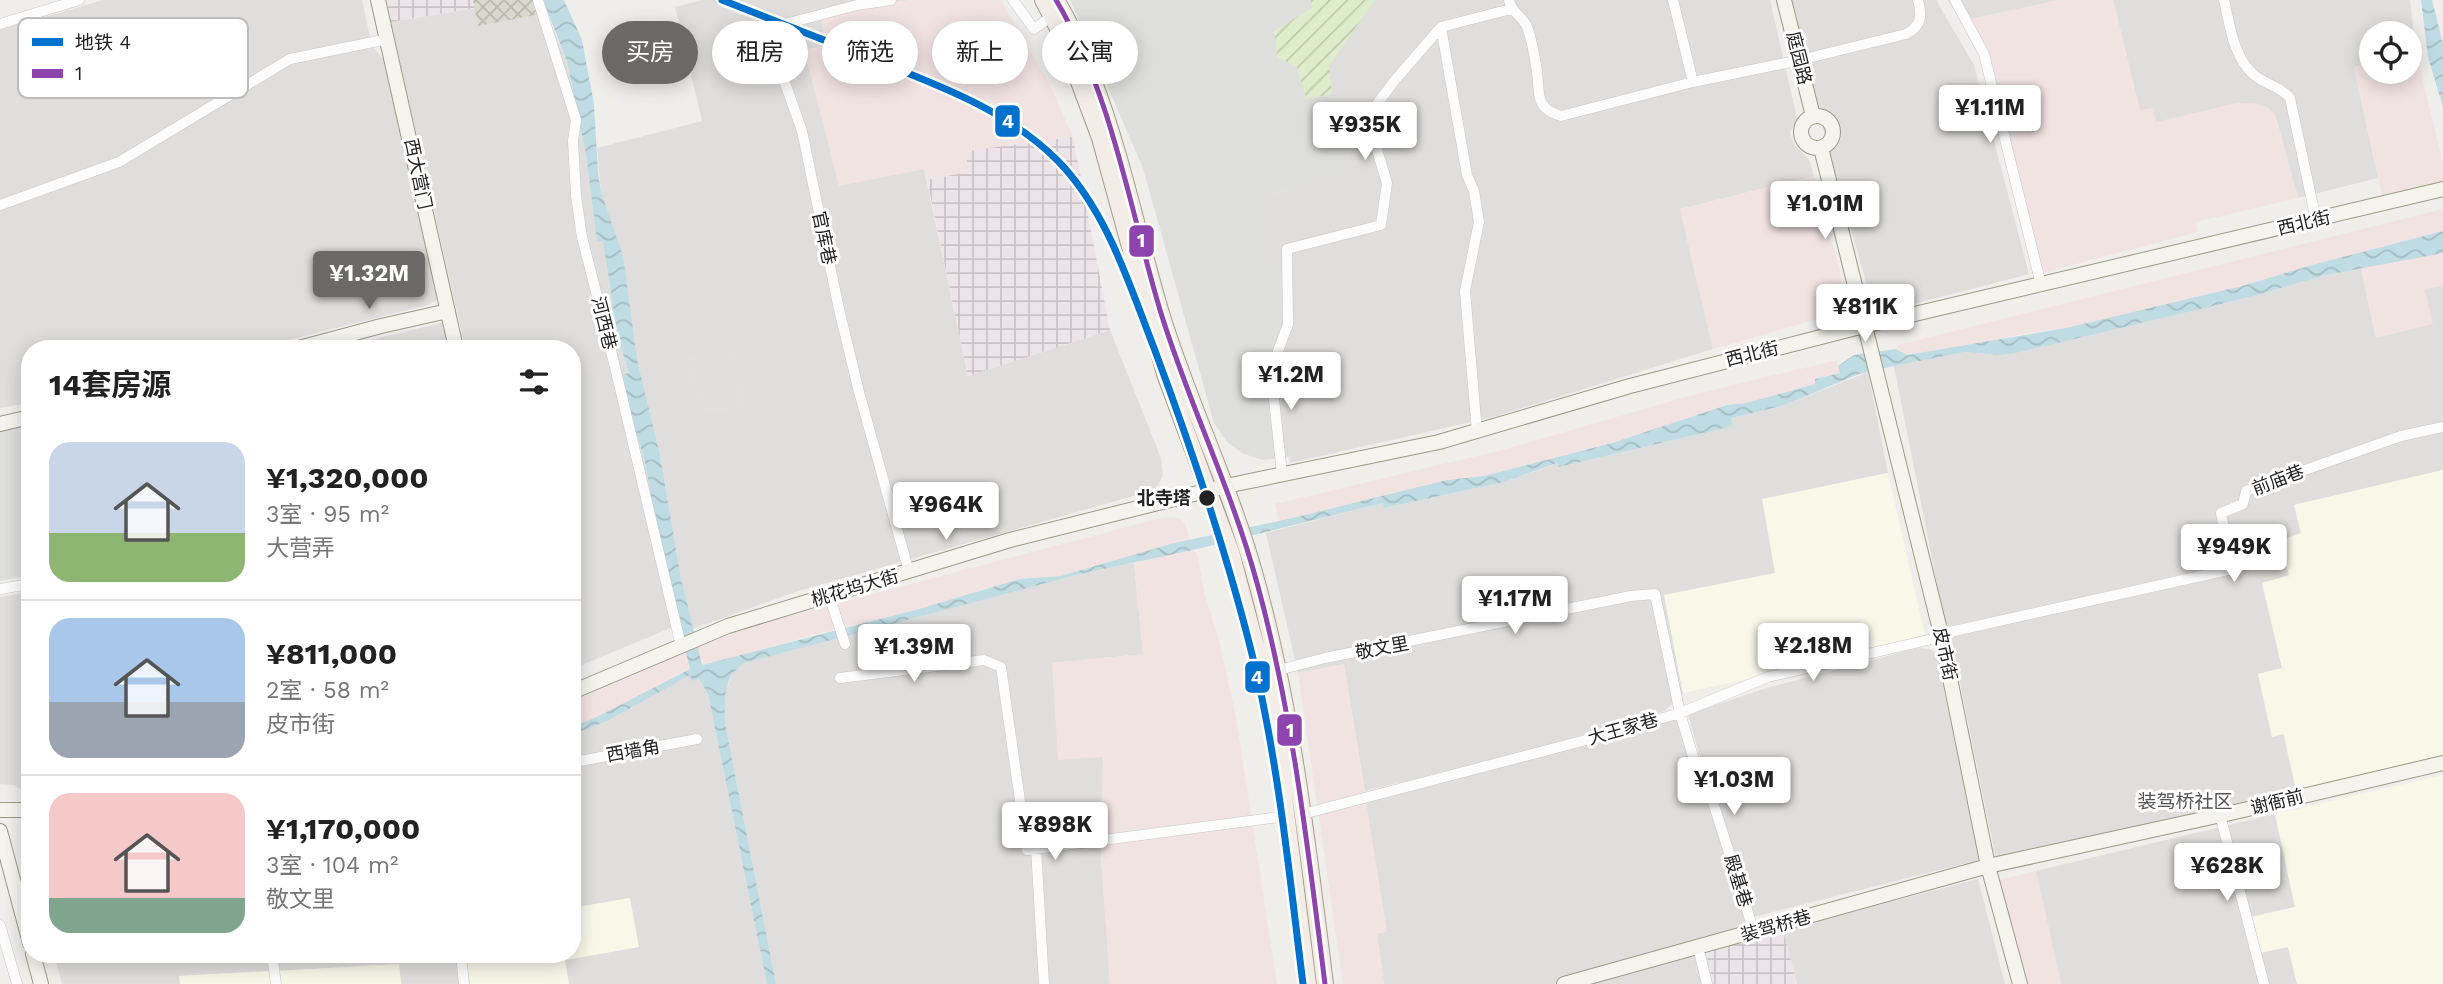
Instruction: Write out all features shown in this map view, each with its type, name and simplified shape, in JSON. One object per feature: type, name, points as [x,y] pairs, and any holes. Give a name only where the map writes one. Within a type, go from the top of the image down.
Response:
[{"type":"main road","points":[[1043,0],[1057,8],[1083,52],[1113,136],[1172,348],[1238,519],[1239,550],[1295,815],[1325,984]]},
{"type":"main road","points":[[1057,8],[1070,54],[1100,138],[1165,374],[1222,526],[1239,550],[1279,670],[1295,815],[1308,984]]},
{"type":"street","points":[[0,23],[79,0]]},
{"type":"street","name":"西大营门","points":[[378,0],[454,340]]},
{"type":"street","name":"河西巷","points":[[538,0],[576,120],[573,141],[576,196],[582,237],[682,645]]},
{"type":"street","name":"官库巷","points":[[891,0],[857,5],[766,29],[802,131],[859,392],[909,572]]},
{"type":"street","points":[[1013,0],[1034,29],[1057,8]]},
{"type":"street","points":[[1672,0],[1693,82]]},
{"type":"street","name":"庭园路","points":[[1784,0],[1813,117]]},
{"type":"street","points":[[1282,474],[1274,400],[1278,351],[1288,324],[1287,249],[1381,225],[1387,183],[1367,117],[1441,27],[1510,5],[1527,25],[1538,75],[1536,87],[1540,101],[1553,114],[1561,116],[1912,31],[1921,16],[1918,0]]},
{"type":"street","points":[[1955,0],[1984,54],[2041,285]]},
{"type":"street","points":[[2224,0],[2237,51],[2244,64],[2254,75],[2276,86],[2290,98],[2316,220]]},
{"type":"street","points":[[1441,27],[1467,175],[1474,191],[1479,222],[1465,291],[1477,432]]},
{"type":"street","points":[[248,84],[290,59],[388,39]]},
{"type":"street","points":[[0,205],[119,162],[225,98]]},
{"type":"street","points":[[1813,117],[1825,118],[1833,128],[1831,141],[1821,148],[1809,146],[1801,136],[1803,124],[1813,117]]},
{"type":"street","points":[[1821,148],[1864,326]]},
{"type":"street","name":"西北街","points":[[1226,486],[1477,432],[1630,386],[1864,326],[2443,189]]},
{"type":"street","points":[[329,340],[448,312]]},
{"type":"street","name":"皮市街","points":[[1864,326],[1941,635],[1988,866],[2020,984]]},
{"type":"street","points":[[0,424],[21,419]]},
{"type":"street","name":"前庙巷","points":[[1941,635],[2232,569],[2221,513],[2243,504],[2246,491],[2401,436],[2443,427]]},
{"type":"street","name":"桃花坞大街","points":[[581,688],[752,618],[1010,540],[1226,486]]},
{"type":"street","points":[[0,589],[21,586]]},
{"type":"street","name":"敬文里","points":[[1279,670],[1631,596],[1655,594],[1680,712]]},
{"type":"street","points":[[829,595],[845,644]]},
{"type":"street","name":"大王家巷","points":[[1037,848],[1295,815],[1572,744],[1680,712],[1768,677],[1941,635]]},
{"type":"street","points":[[840,678],[984,660],[1001,667],[1027,850],[1037,848],[1044,984]]},
{"type":"street","name":"殿基巷","points":[[1680,712],[1696,763],[1713,803],[1754,932]]},
{"type":"street","name":"西墙角","points":[[581,761],[697,739]]},
{"type":"street","name":"谢衙前","points":[[1988,866],[2443,763]]},
{"type":"street","points":[[0,810],[21,811]]},
{"type":"street","points":[[0,820],[21,813]]},
{"type":"street","points":[[2220,815],[2264,984]]},
{"type":"street","points":[[1,835],[21,911]]},
{"type":"street","name":"装驾桥巷","points":[[1564,984],[1988,866]]},
{"type":"street","points":[[0,925],[17,984]]},
{"type":"street","points":[[1698,947],[1707,984]]},
{"type":"street","points":[[35,963],[41,984]]},
{"type":"street","points":[[273,963],[276,984]]},
{"type":"street","points":[[462,963],[464,984]]},
{"type":"shaded area","points":[[103,0],[362,0],[372,46],[384,60],[437,276],[437,300],[428,305],[288,340],[21,340],[21,404],[0,408],[0,30],[18,25],[18,98],[248,98],[248,18],[41,18]]},
{"type":"shaded area","points":[[386,0],[473,0],[475,8],[391,22]]},
{"type":"shaded area","points":[[473,0],[543,0],[546,13],[478,26]]},
{"type":"shaded area","points":[[703,0],[911,0],[821,19],[822,84],[830,84],[839,185],[924,169],[968,376],[1110,330],[1161,458],[1163,475],[1157,486],[1151,491],[798,591],[692,629],[660,455],[601,192],[597,148],[702,121],[693,84],[698,84],[698,21],[678,21],[675,7]]},
{"type":"shaded area","points":[[911,0],[1001,0],[1013,21],[932,21],[932,84],[1028,84],[1028,47],[1042,71],[1042,84],[1049,84],[1073,137],[966,151],[969,172],[927,180],[924,169],[839,186],[808,66],[808,49],[822,45],[822,84],[918,84],[918,21],[822,22],[821,18],[850,10]]},
{"type":"shaded area","points":[[1070,0],[1375,0],[1328,66],[1343,173],[1260,198],[1280,311],[1278,366],[1290,457],[1263,460],[1244,454],[1227,442],[1214,423],[1143,168],[1106,84],[1138,84],[1138,21],[1079,21]]},
{"type":"shaded area","points":[[1375,0],[1770,0],[1797,118],[1790,133],[1794,144],[1809,160],[1814,176],[1680,209],[1713,349],[1493,417],[1290,463],[1260,198],[1342,173],[1328,66]]},
{"type":"shaded area","points":[[1787,0],[1936,0],[1974,65],[2029,274],[1875,314]]},
{"type":"shaded area","points":[[1948,0],[2060,0],[1961,21]]},
{"type":"shaded area","points":[[2060,0],[2113,0],[2140,110],[2152,108],[2156,122],[2237,103],[2254,103],[2267,107],[2275,114],[2298,198],[2196,222],[2198,232],[2038,274],[1981,60],[1961,21]]},
{"type":"shaded area","points":[[2113,0],[2410,0],[2412,21],[2359,21],[2359,66],[2354,67],[2378,178],[2298,198],[2275,114],[2254,103],[2237,103],[2155,123],[2140,111]]},
{"type":"shaded area","points":[[475,8],[478,25],[546,13],[567,61],[586,154],[597,241],[603,241],[617,334],[629,373],[620,376],[644,458],[678,625],[581,665],[581,340],[463,340],[391,22]]},
{"type":"shaded area","points":[[2359,66],[2359,84],[2422,84],[2422,77],[2443,163],[2443,182],[2382,195],[2354,67]]},
{"type":"shaded area","points":[[1073,137],[1110,330],[968,376],[927,180],[968,172],[966,151]]},
{"type":"shaded area","points":[[1814,176],[1850,310],[1713,349],[1680,209]]},
{"type":"shaded area","points":[[2443,209],[2443,231],[2242,286],[2066,328],[1984,343],[1906,355],[1896,349],[1898,345]]},
{"type":"shaded area","points":[[2443,253],[2443,285],[2425,289],[2433,324],[2376,338],[2361,268]]},
{"type":"shaded area","points":[[2361,268],[2376,338],[2425,289],[2443,285],[2443,470],[2294,505],[2301,534],[2279,541],[2289,576],[2262,583],[2282,668],[2258,674],[2272,737],[2283,734],[2297,794],[1996,859],[1950,635],[2160,591],[2158,583],[1946,629],[1894,366],[1965,352],[2000,355],[2246,298]]},
{"type":"shaded area","points":[[444,322],[450,340],[370,340]]},
{"type":"shaded area","points":[[732,349],[742,408],[705,412],[684,356]]},
{"type":"shaded area","points":[[1837,360],[1840,373],[1815,379],[1816,384],[1746,403],[1726,405],[1612,443],[1484,476],[1447,480],[1279,521],[1275,504],[1502,450],[1689,396]]},
{"type":"shaded area","points":[[1868,372],[1888,473],[1763,499],[1775,573],[1664,595],[1683,693],[1665,711],[1516,754],[1365,791],[1344,664],[1298,673],[1266,533],[1383,503],[1385,508],[1504,482],[1558,463],[1560,467],[1732,426],[1731,418],[1782,406]]},
{"type":"shaded area","points":[[21,425],[21,577],[0,581],[0,429]]},
{"type":"shaded area","points":[[2443,470],[2443,760],[2297,794],[2284,734],[2272,737],[2258,674],[2282,668],[2262,583],[2289,575],[2279,541],[2301,533],[2294,505]]},
{"type":"shaded area","points":[[1888,473],[1926,640],[1683,693],[1664,595],[1775,573],[1762,499]]},
{"type":"shaded area","points":[[1165,517],[1180,519],[1185,523],[1190,540],[1061,576],[1020,579],[919,609],[690,669],[581,723],[581,696],[697,647],[766,622]]},
{"type":"shaded area","points":[[1193,550],[1197,553],[1204,592],[1220,644],[1236,717],[1277,984],[1110,984],[1101,857],[1103,757],[1058,760],[1052,663],[1143,654],[1134,563]]},
{"type":"shaded area","points":[[1134,563],[1143,654],[1052,663],[1103,757],[1101,857],[1110,984],[776,984],[725,723],[723,695],[736,668],[744,663],[823,641],[1080,574]]},
{"type":"shaded area","points":[[21,594],[21,789],[13,785],[0,784],[0,597]]},
{"type":"shaded area","points":[[1918,648],[1936,653],[1979,860],[1753,917],[1718,799],[1701,761],[1688,714],[1767,688]]},
{"type":"shaded area","points":[[1344,664],[1387,932],[1377,934],[1384,984],[1343,984],[1298,673]]},
{"type":"shaded area","points":[[690,674],[702,682],[708,694],[767,984],[569,984],[565,963],[581,963],[581,957],[638,947],[630,898],[581,906],[581,731],[607,721]]},
{"type":"shaded area","points":[[1677,718],[1710,803],[1749,931],[1561,984],[1384,984],[1377,933],[1386,932],[1366,803]]},
{"type":"shaded area","points":[[2443,775],[2443,984],[2297,984],[2288,947],[2256,954],[2248,918],[2295,907],[2275,814]]},
{"type":"shaded area","points":[[2275,814],[2295,907],[2249,917],[2288,946],[2297,984],[2061,984],[2036,871]]},
{"type":"shaded area","points":[[2036,871],[2061,984],[2027,984],[1999,880]]},
{"type":"shaded area","points":[[1978,879],[2005,984],[1797,984],[1783,930]]},
{"type":"shaded area","points":[[630,898],[639,947],[581,957],[581,906]]},
{"type":"shaded area","points":[[1783,930],[1797,984],[1713,984],[1706,952]]},
{"type":"shaded area","points":[[1706,952],[1713,984],[1592,984]]},
{"type":"shaded area","points":[[56,963],[458,963],[461,984],[401,984],[399,964],[180,976],[180,984],[62,984]]},
{"type":"shaded area","points":[[468,963],[566,963],[569,984],[470,984]]},
{"type":"shaded area","points":[[399,964],[401,984],[281,984],[279,971]]},
{"type":"shaded area","points":[[270,971],[272,984],[180,984],[179,976]]},
{"type":"green space","points":[[1311,0],[1375,0],[1329,66],[1332,94],[1306,99],[1297,67],[1277,57],[1274,31],[1312,8]]},
{"type":"water","points":[[543,0],[564,0],[582,40],[594,104],[601,192],[623,256],[637,359],[660,455],[681,578],[702,665],[919,609],[1020,579],[1061,576],[1174,543],[1284,520],[1447,480],[1484,476],[1612,443],[1727,405],[1746,403],[1815,384],[1815,379],[1840,373],[1838,366],[1854,355],[1896,349],[1907,355],[2066,328],[2242,286],[2443,231],[2443,253],[2326,275],[2246,298],[2015,353],[2000,355],[1965,352],[1859,374],[1782,406],[1731,418],[1733,426],[1559,467],[1557,463],[1504,482],[1384,508],[1383,503],[1193,550],[1080,574],[744,663],[728,682],[725,723],[776,984],[767,984],[708,694],[699,679],[692,681],[690,675],[607,721],[581,731],[581,723],[690,669],[663,561],[644,458],[619,376],[629,373],[617,334],[603,241],[597,242],[586,154],[567,61]]},
{"type":"water","points":[[2421,0],[2432,0],[2443,44],[2443,107],[2428,57]]},
{"type":"metro line","name":"4","points":[[722,0],[918,77],[993,112],[1016,126],[1058,161],[1090,202],[1126,274],[1154,348],[1197,469],[1236,592],[1257,675],[1272,752],[1303,984]]},
{"type":"transit line","name":"1","points":[[1056,0],[1092,73],[1117,151],[1160,310],[1235,514],[1257,583],[1290,732],[1325,984]]},
{"type":"place","name":"北寺塔","points":[[1207,498]]},
{"type":"district","name":"装驾桥社区","points":[[2185,801]]}]
